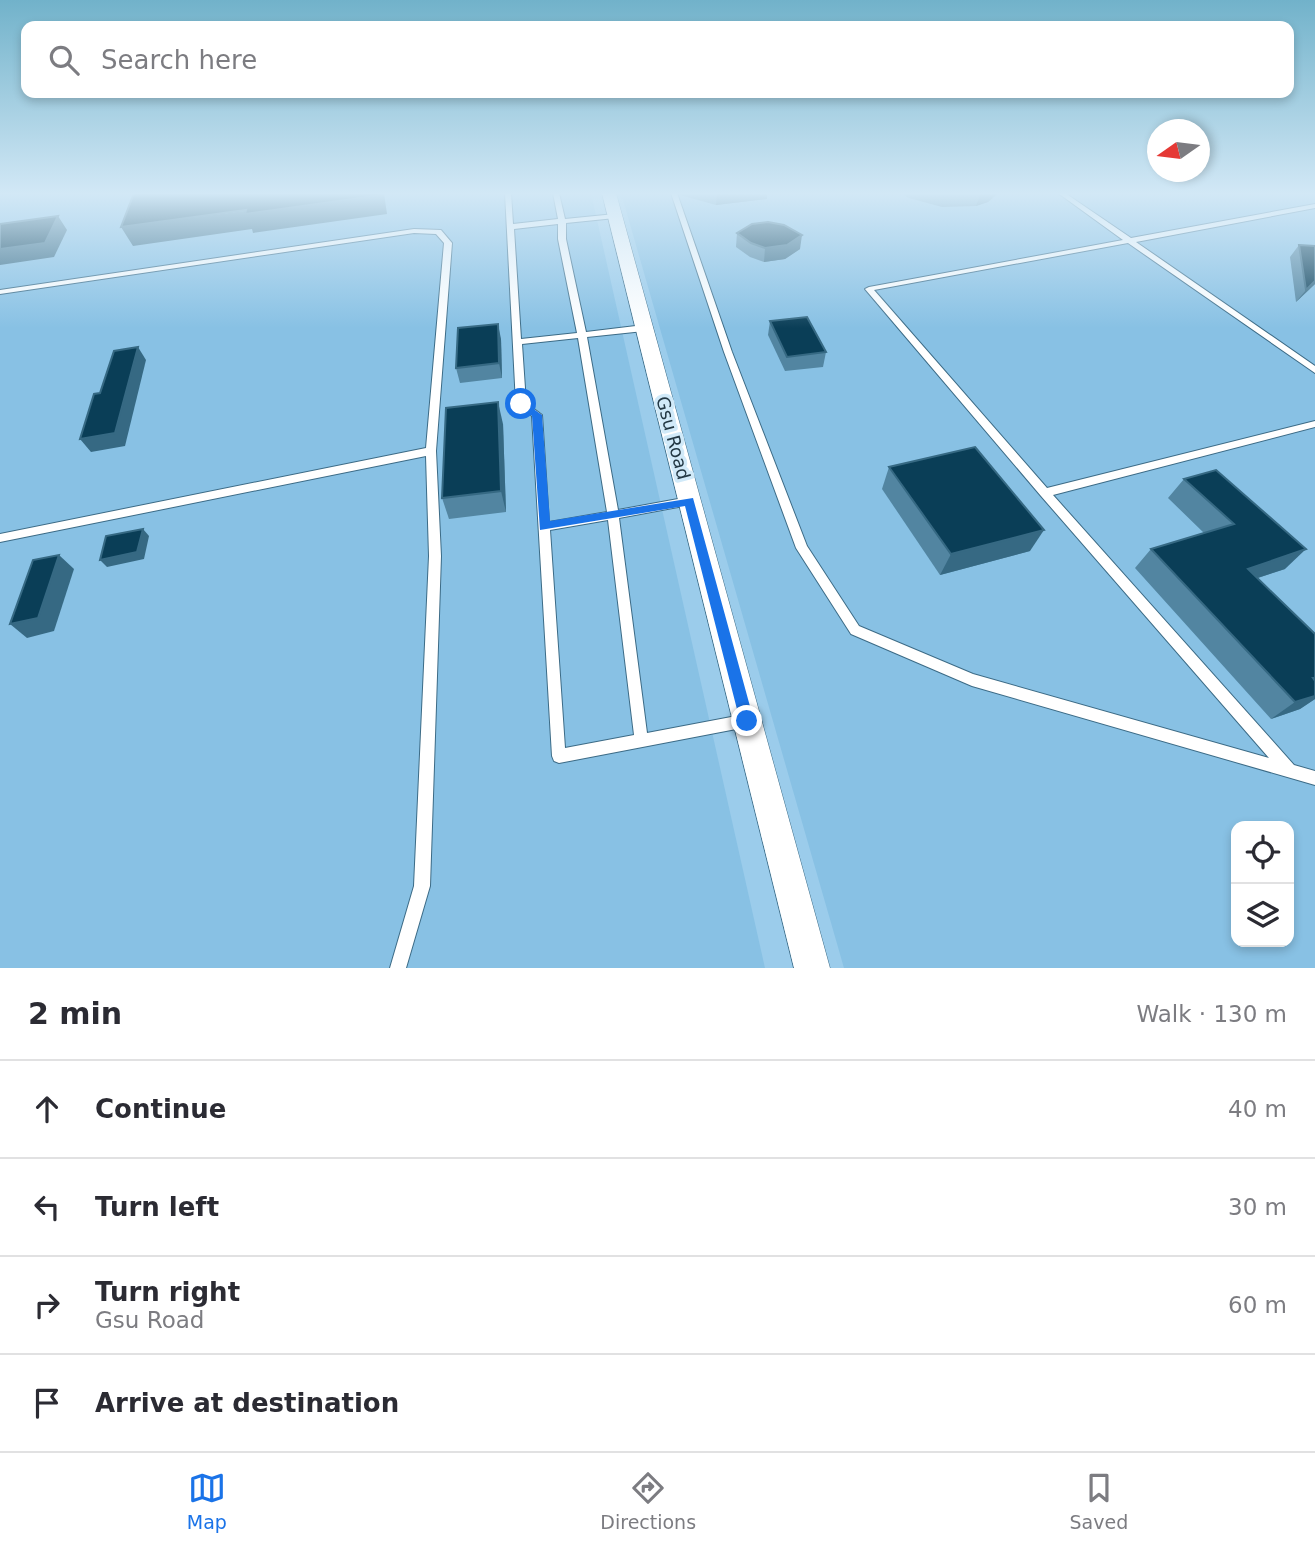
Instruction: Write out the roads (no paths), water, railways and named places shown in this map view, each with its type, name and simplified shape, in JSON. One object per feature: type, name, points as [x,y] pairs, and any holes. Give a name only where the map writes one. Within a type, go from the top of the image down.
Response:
[{"type":"street","name":"Gsu Road","points":[[621,238],[812,968]]},
{"type":"lane","points":[[0,292],[365,238]]},
{"type":"lane","points":[[398,968],[422,886],[436,556],[431,451],[448,243],[444,238]]},
{"type":"lane","points":[[511,238],[521,404],[537,415],[559,755],[747,721]]},
{"type":"lane","points":[[562,238],[613,514],[641,740]]},
{"type":"lane","points":[[689,238],[728,352],[802,548],[855,630],[972,681],[1315,778]]},
{"type":"lane","points":[[1125,238],[1315,370]]},
{"type":"lane","points":[[1144,238],[869,289],[1045,494],[1289,770]]},
{"type":"lane","points":[[517,342],[644,328]]},
{"type":"lane","points":[[1045,494],[1315,424]]},
{"type":"lane","points":[[0,538],[431,451]]},
{"type":"lane","points":[[544,527],[689,501]]}]
